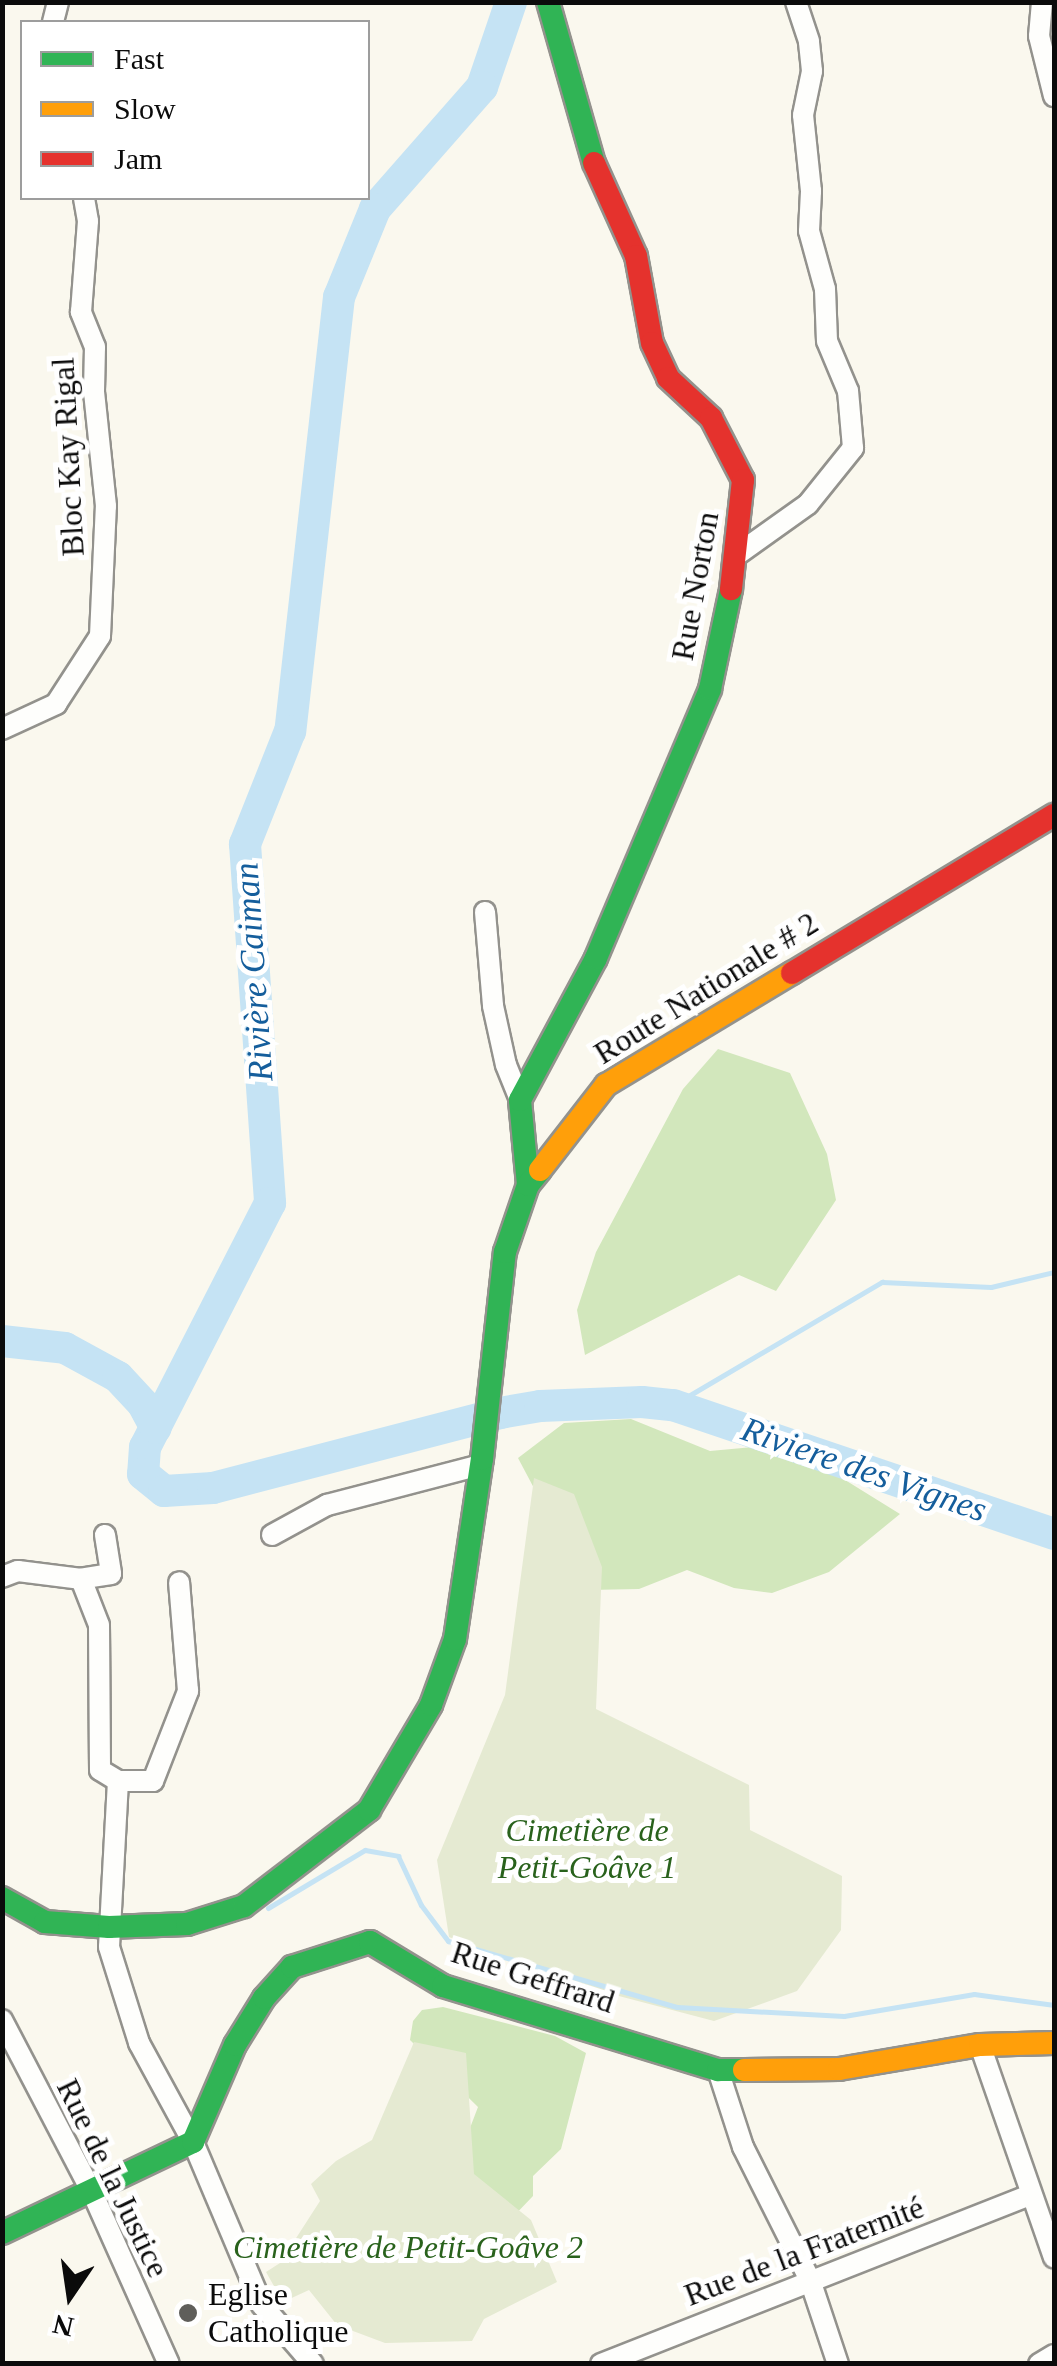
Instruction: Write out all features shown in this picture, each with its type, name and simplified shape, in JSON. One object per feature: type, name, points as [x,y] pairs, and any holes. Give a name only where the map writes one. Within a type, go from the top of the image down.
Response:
[{"type":"street","name":"Rue Norton","points":[[520,1100],[596,958],[710,689],[738,554],[743,480],[711,418],[668,378],[652,343],[636,256],[616,202],[591,158],[548,2]]},
{"type":"street","points":[[738,554],[808,504],[853,448],[848,391],[827,341],[825,289],[809,231],[811,191],[803,115],[812,71],[809,41],[796,2]]},
{"type":"street","points":[[1042,2],[1039,36],[1054,96]]},
{"type":"street","name":"Bloc Kay Rigal","points":[[2,730],[56,704],[100,636],[106,506],[94,391],[95,347],[81,312],[88,222],[84,200]]},
{"type":"street","name":"Route Nationale # 2","points":[[482,1462],[505,1252],[528,1185],[606,1085],[1054,815]]},
{"type":"street","points":[[485,912],[493,1006],[506,1065],[520,1100],[528,1185]]},
{"type":"street","points":[[2,1898],[45,1922],[109,1937],[187,1924],[244,1906],[369,1810],[431,1705],[455,1639],[482,1462],[327,1505],[272,1535]]},
{"type":"street","points":[[2,1576],[18,1571],[81,1579],[111,1574],[106,1534]]},
{"type":"street","points":[[81,1579],[99,1625],[100,1770],[118,1781],[153,1782],[188,1691],[179,1582]]},
{"type":"street","points":[[118,1781],[109,1937],[139,2042],[193,2142],[262,2305],[313,2364]]},
{"type":"street","name":"Rue Geffrard","points":[[193,2142],[235,2045],[264,1998],[292,1967],[370,1942],[443,1986],[718,2070],[839,2070],[980,2046],[1054,2042]]},
{"type":"street","name":"Rue de la Justice","points":[[2,2020],[92,2192],[169,2364]]},
{"type":"street","points":[[980,2046],[1054,2258]]},
{"type":"street","points":[[718,2070],[743,2146],[810,2280],[838,2364]]},
{"type":"street","points":[[2,2233],[193,2142]]},
{"type":"street","name":"Rue de la Fraternité","points":[[600,2364],[647,2355],[810,2280],[1030,2196]]},
{"type":"street","points":[[1039,2364],[1054,2355]]},
{"type":"green space","points":[[718,1049],[790,1073],[827,1154],[836,1200],[776,1291],[739,1275],[585,1355],[577,1310],[596,1252],[683,1089]]},
{"type":"green space","points":[[631,1419],[710,1451],[787,1444],[900,1514],[829,1572],[772,1593],[734,1588],[687,1570],[639,1589],[588,1590],[518,1458],[564,1423]]},
{"type":"green space","name":"Cimetière de Petit-Goâve 1","points":[[534,1478],[574,1494],[602,1567],[596,1709],[749,1785],[750,1830],[842,1876],[841,1930],[797,1991],[714,2021],[577,1985],[449,1937],[437,1860],[505,1695]]},
{"type":"green space","points":[[443,2007],[555,2036],[586,2053],[561,2149],[533,2176],[533,2196],[510,2220],[452,2175],[478,2107],[410,2040],[413,2021],[422,2010]]},
{"type":"green space","name":"Cimetière de Petit-Goâve 2","points":[[414,2042],[466,2053],[474,2174],[531,2220],[557,2282],[484,2319],[472,2341],[385,2343],[337,2325],[309,2290],[283,2302],[266,2272],[280,2263],[320,2201],[311,2184],[336,2161],[372,2140]]},
{"type":"waterway","name":"Rivière Caiman","points":[[511,2],[482,87],[375,209],[339,297],[290,731],[245,844],[270,1203],[145,1447],[143,1474],[164,1491],[213,1488],[500,1413],[540,1406],[642,1402],[673,1405],[1054,1534]]},
{"type":"waterway","name":"Riviere des Vignes","points":[[673,1405],[882,1282],[991,1287],[1054,1272]]},
{"type":"waterway","name":"Riviere des Vignes","points":[[2,1341],[65,1348],[118,1377],[143,1404],[156,1428]]},
{"type":"waterway","points":[[268,1908],[365,1850],[398,1856],[421,1905],[448,1941],[677,2007],[844,2016],[974,1994],[1054,2005]]},
{"type":"traffic: fast","points":[[548,2],[594,163]]},
{"type":"traffic: fast","points":[[528,1185],[520,1100],[596,958],[710,689],[731,589]]},
{"type":"traffic: fast","points":[[2,1898],[45,1922],[109,1927],[187,1924],[244,1906],[369,1810],[431,1705],[455,1639],[482,1459],[505,1252],[528,1185],[540,1170]]},
{"type":"traffic: fast","points":[[2,2233],[193,2142],[235,2045],[264,1998],[292,1967],[370,1942],[443,1986],[718,2070],[744,2070]]},
{"type":"traffic: slow","points":[[540,1170],[606,1085],[792,973]]},
{"type":"traffic: slow","points":[[744,2070],[839,2069],[980,2045],[1054,2043]]},
{"type":"traffic: jam","points":[[594,163],[636,256],[652,343],[668,378],[711,418],[743,480],[731,589]]},
{"type":"traffic: jam","points":[[792,973],[1054,815]]},
{"type":"place","name":"Eglise Catholique","points":[[188,2313]]}]
